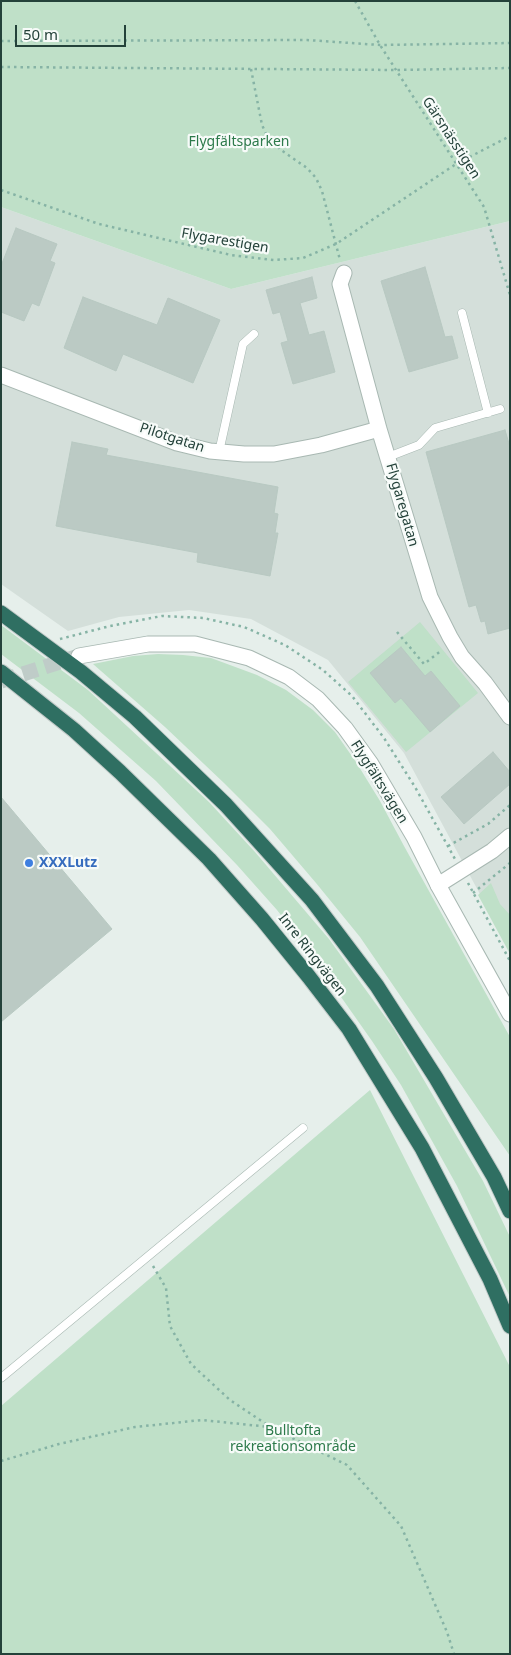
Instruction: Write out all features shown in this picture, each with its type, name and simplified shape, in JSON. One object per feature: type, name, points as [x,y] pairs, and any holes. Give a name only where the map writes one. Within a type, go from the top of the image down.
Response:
[{"type":"highway","points":[[1,613],[81,672],[134,717],[226,805],[312,900],[377,986],[436,1078],[494,1177],[510,1211]]},
{"type":"highway","name":"Inre Ringvägen","points":[[1,672],[74,730],[209,859],[262,919],[315,985],[349,1029],[422,1148],[490,1279],[510,1326]]},
{"type":"street","name":"Flygaregatan","points":[[344,273],[340,284],[427,589],[436,611],[462,657],[485,683],[510,717]]},
{"type":"street","name":"Pilotgatan","points":[[1,375],[178,442],[218,452],[274,454],[321,445],[380,429]]},
{"type":"street","name":"Flygfältsvägen","points":[[79,656],[148,644],[194,644],[249,658],[289,677],[318,699],[345,728],[372,764],[510,1014]]},
{"type":"street","points":[[438,885],[492,851],[510,836]]},
{"type":"lane","points":[[462,313],[488,413]]},
{"type":"lane","points":[[218,452],[242,344],[254,334]]},
{"type":"lane","points":[[388,457],[419,445],[435,428],[500,409]]},
{"type":"lane","points":[[1,1378],[304,1128]]},
{"type":"path","name":"Gärsnässtigen","points":[[355,1],[380,45],[484,208],[510,295]]},
{"type":"path","points":[[1,41],[307,40],[380,45],[510,44]]},
{"type":"path","points":[[1,67],[396,70],[510,68]]},
{"type":"path","points":[[252,69],[262,125],[268,138],[281,150],[307,168],[316,178],[322,191],[344,273]]},
{"type":"path","name":"Flygarestigen","points":[[1,190],[99,224],[231,255],[274,260],[303,258],[336,244],[456,164],[510,136]]},
{"type":"path","points":[[397,632],[424,664],[452,641]]},
{"type":"path","points":[[448,846],[488,824],[510,805]]},
{"type":"path","points":[[473,893],[510,863]]},
{"type":"path","points":[[461,870],[510,962]]},
{"type":"path","points":[[147,1256],[166,1288],[170,1326],[191,1364],[230,1400],[270,1427],[347,1466],[401,1526],[447,1632],[454,1654]]},
{"type":"path","points":[[1,1461],[59,1444],[134,1427],[202,1420],[270,1427]]},
{"type":"shaded area","points":[[1,207],[231,289],[510,221],[510,950],[404,753],[328,660],[251,619],[189,610],[119,617],[68,631],[1,584]]},
{"type":"green space","name":"Flygfältsparken","points":[[1,1],[510,1],[510,221],[231,289],[1,207]]},
{"type":"green space","points":[[420,622],[478,693],[406,752],[348,682]]},
{"type":"green space","points":[[1,625],[88,690],[209,802],[255,852],[329,939],[394,1029],[483,1181],[510,1237],[510,1297],[457,1186],[401,1085],[308,950],[277,910],[237,865],[156,781],[79,713],[1,654]]},
{"type":"green space","points":[[158,654],[211,658],[257,675],[286,690],[313,710],[335,732],[380,801],[510,1037],[510,1156],[360,937],[316,883],[270,829],[224,783],[165,727],[93,664],[133,656]]},
{"type":"green space","points":[[491,883],[500,904],[510,915],[510,954],[478,895]]},
{"type":"green space","name":"Bulltofta rekreationsområde","points":[[370,1090],[510,1367],[510,1654],[1,1654],[1,1406]]},
{"type":"building","points":[[16,228],[57,244],[50,261],[55,263],[39,306],[32,303],[24,321],[1,312],[1,266]]},
{"type":"building","points":[[425,267],[445,337],[452,336],[458,358],[409,372],[381,281]]},
{"type":"building","points":[[312,277],[317,298],[300,303],[309,335],[324,331],[335,372],[293,384],[281,343],[288,341],[280,312],[273,314],[266,290]]},
{"type":"building","points":[[83,297],[157,325],[168,298],[220,320],[193,383],[123,354],[116,371],[64,348]]},
{"type":"building","points":[[505,430],[510,447],[510,628],[488,634],[485,621],[481,622],[476,605],[469,607],[426,452]]},
{"type":"building","points":[[72,442],[108,449],[106,455],[278,487],[274,513],[278,514],[275,533],[278,533],[270,576],[197,562],[198,553],[56,526]]},
{"type":"building","points":[[401,647],[425,676],[431,671],[460,706],[430,732],[401,698],[395,703],[370,673]]},
{"type":"building","points":[[493,752],[510,772],[510,784],[464,824],[441,797]]},
{"type":"building","name":"XXXLutz","points":[[1,797],[112,929],[1,1022]]},
{"type":"tunnel","points":[[1,681],[76,657]]},
{"type":"place","name":"XXXLutz","points":[[29,863]]}]
